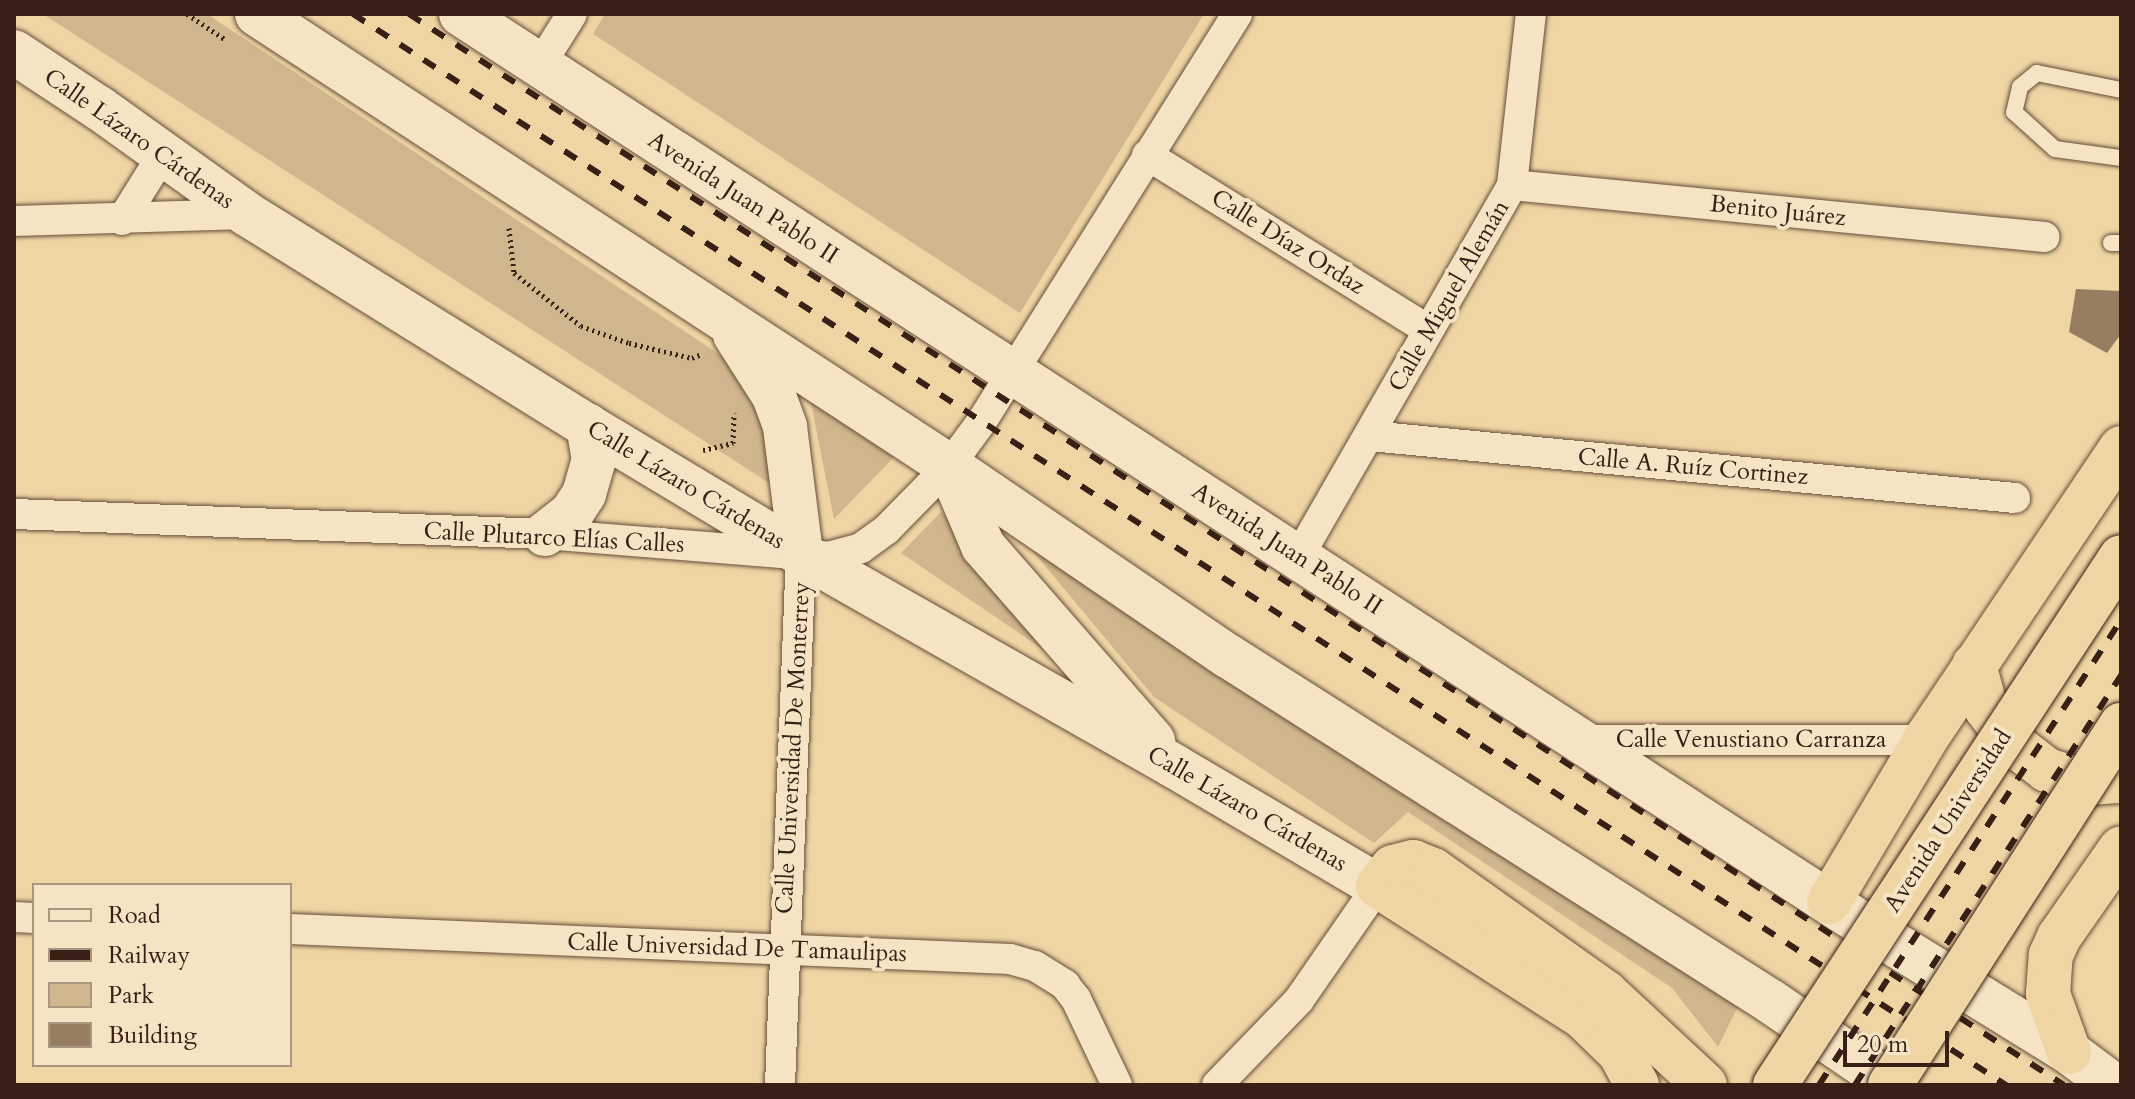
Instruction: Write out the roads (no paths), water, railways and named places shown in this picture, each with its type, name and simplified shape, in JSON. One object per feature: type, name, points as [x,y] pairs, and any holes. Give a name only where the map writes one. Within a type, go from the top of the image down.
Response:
[{"type":"highway","points":[[1829,902],[1925,740],[2121,448]]},
{"type":"highway","name":"Avenida Universidad","points":[[1775,1085],[2121,557]]},
{"type":"highway","points":[[1974,665],[1986,708],[2012,743],[2047,770],[2089,783],[2121,781]]},
{"type":"highway","points":[[1892,1085],[2121,725]]},
{"type":"highway","points":[[2069,1052],[2048,994],[2051,955],[2059,937],[2121,848]]},
{"type":"highway","points":[[1637,1085],[1620,1053],[1583,1017],[1378,886],[1393,867],[1404,863],[1421,864],[1433,870],[1606,993],[1705,1085]]},
{"type":"street","name":"Avenida Juan Pablo II","points":[[461,14],[1013,374],[1299,556],[1577,740],[2069,1052],[2113,1085]]},
{"type":"street","points":[[540,65],[572,14]]},
{"type":"street","name":"Calle Plutarco Elías Calles","points":[[14,514],[545,534],[828,557],[861,548],[886,530],[949,466],[1013,374],[1237,14]]},
{"type":"street","name":"Calle Miguel Alemán","points":[[1299,556],[1512,185],[1531,14]]},
{"type":"street","points":[[246,30],[713,312],[949,466],[1228,656],[1770,1001],[1892,1085]]},
{"type":"street","name":"Calle Lázaro Cárdenas","points":[[14,52],[99,108],[247,214],[588,426],[801,554],[1378,886]]},
{"type":"street","name":"Calle Díaz Ordaz","points":[[1147,155],[1428,330]]},
{"type":"street","points":[[122,220],[162,156]]},
{"type":"street","name":"Benito Juárez","points":[[1512,185],[2044,237]]},
{"type":"street","points":[[14,221],[247,214]]},
{"type":"street","points":[[713,312],[758,367],[781,417],[801,554]]},
{"type":"street","points":[[545,534],[571,514],[584,494],[594,460],[588,426]]},
{"type":"street","name":"Calle A. Ruíz Cortinez","points":[[1370,436],[2015,498]]},
{"type":"street","points":[[949,466],[983,546],[1174,766]]},
{"type":"street","name":"Calle Universidad De Monterrey","points":[[780,1085],[801,554]]},
{"type":"street","name":"Calle Venustiano Carranza","points":[[1577,740],[1925,740]]},
{"type":"street","points":[[1225,1083],[1299,1000],[1378,886]]},
{"type":"street","name":"Calle Universidad De Tamaulipas","points":[[292,929],[1010,959],[1035,966],[1065,985],[1076,999],[1117,1085]]},
{"type":"lane","points":[[2121,90],[2037,73],[2020,87],[2014,112],[2055,149],[2121,158]]},
{"type":"railway","points":[[353,14],[2006,1085]]},
{"type":"railway","points":[[409,14],[2064,1085]]},
{"type":"railway","points":[[1819,1085],[2121,620]]},
{"type":"railway","points":[[1855,1085],[2121,675]]}]
